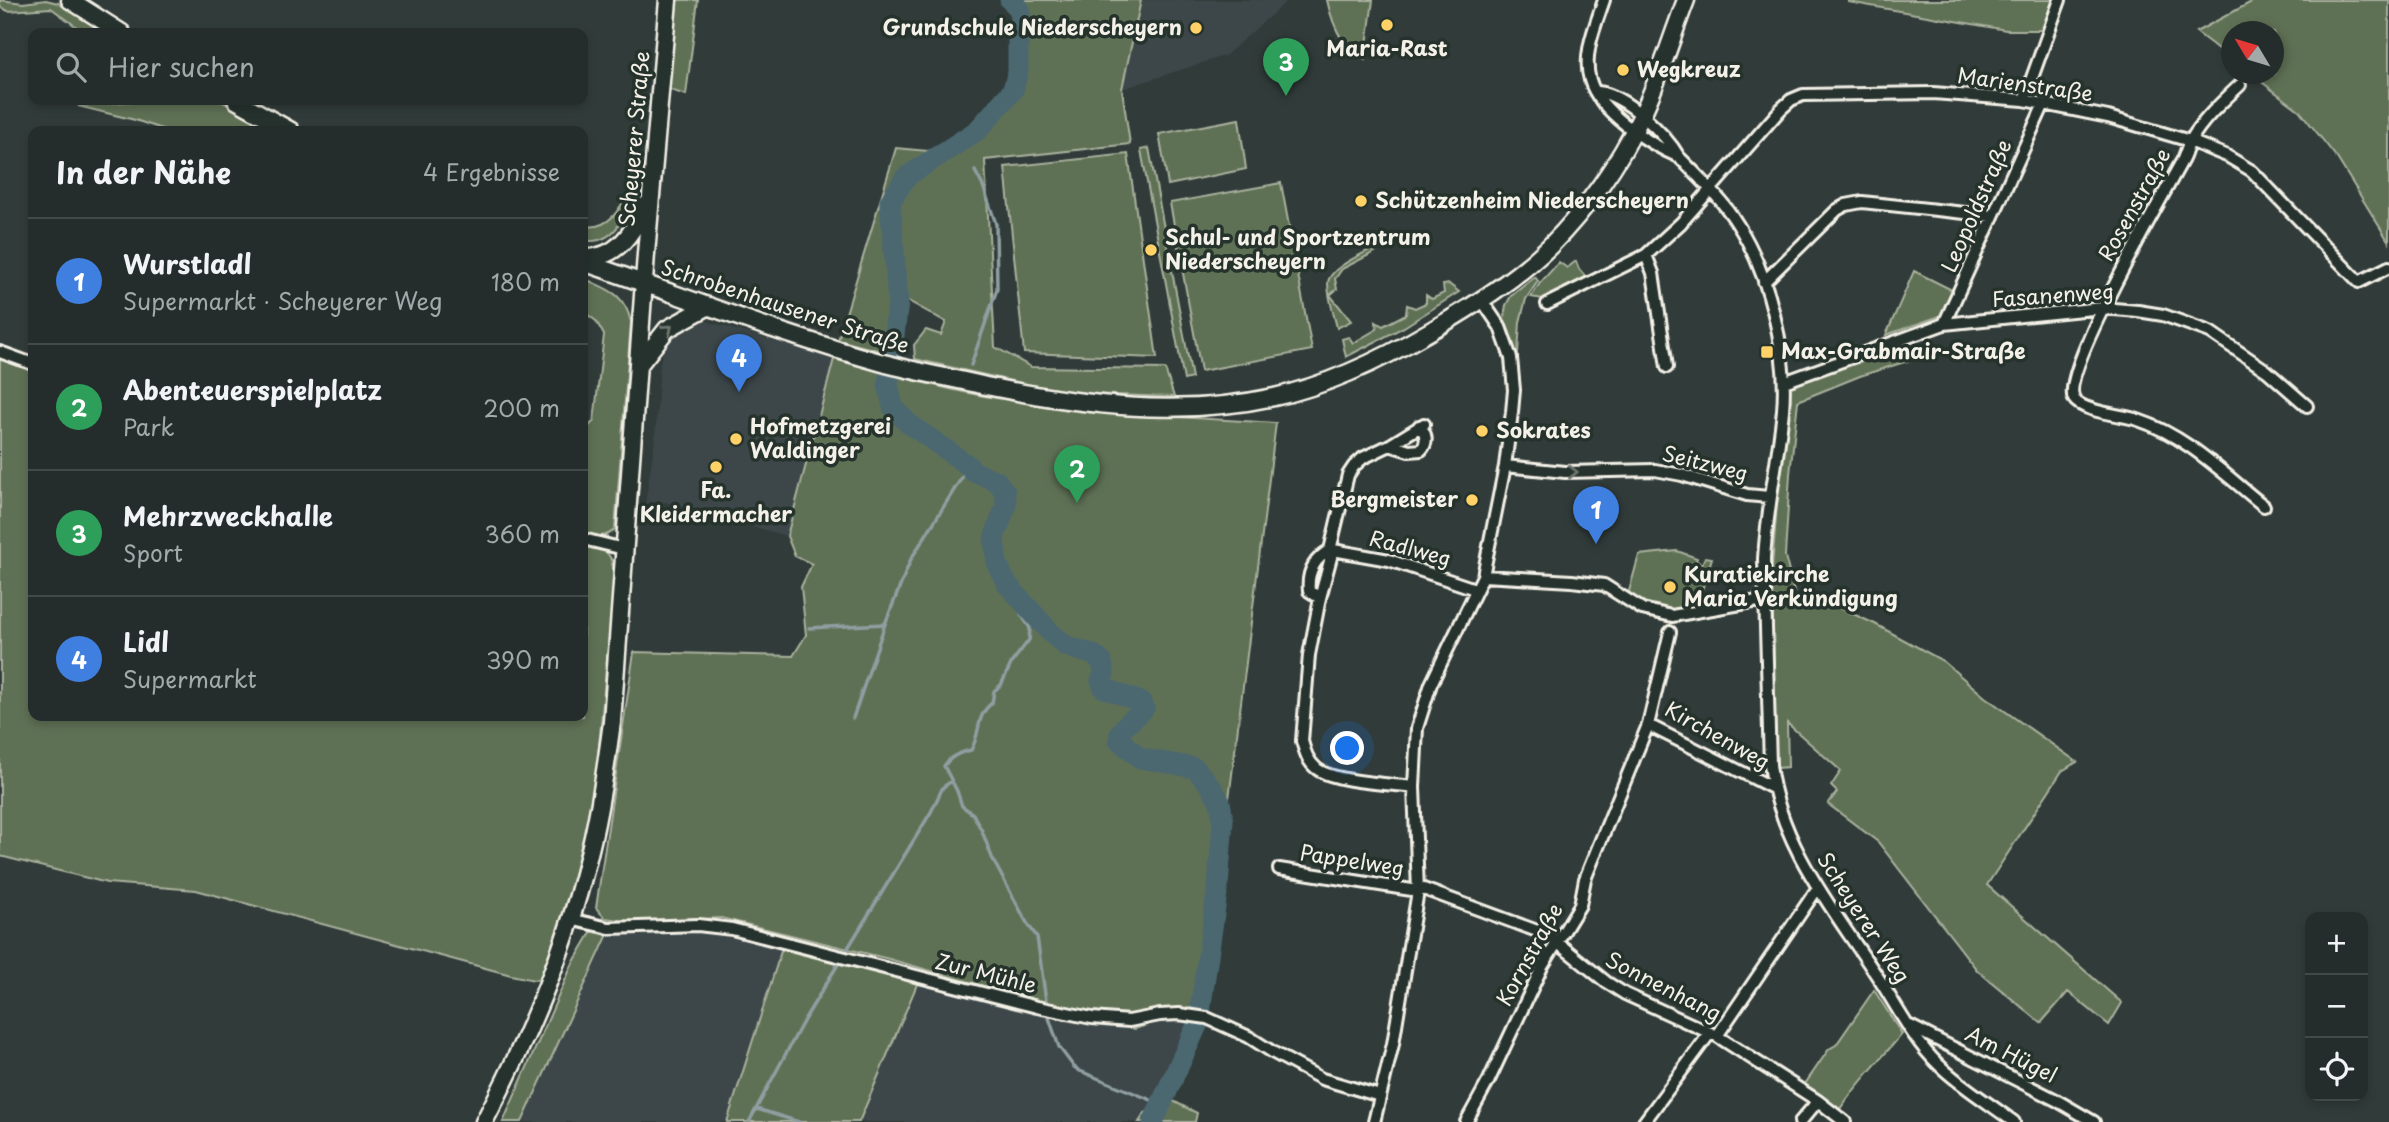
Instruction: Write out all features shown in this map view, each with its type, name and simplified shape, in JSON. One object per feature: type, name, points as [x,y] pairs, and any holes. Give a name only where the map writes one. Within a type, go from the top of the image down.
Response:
[{"type":"main road","points":[[70,0],[114,28]]},
{"type":"main road","name":"Scheyerer Straße","points":[[484,1122],[509,1075],[538,1008],[570,919],[589,855],[602,791],[612,722],[650,197],[668,0]]},
{"type":"main road","name":"Schrobenhausener Straße","points":[[588,262],[817,343],[912,370],[1085,404],[1166,408],[1212,406],[1272,397],[1344,374],[1391,354],[1481,299],[1526,267],[1558,237],[1591,196],[1638,123],[1686,0]]},
{"type":"main road","points":[[245,105],[282,126]]},
{"type":"main road","points":[[588,259],[605,254],[624,242],[635,228],[650,197]]},
{"type":"main road","points":[[638,366],[667,329],[709,306]]},
{"type":"street","points":[[1604,0],[1594,29],[1588,63],[1589,78],[1600,101],[1608,110],[1661,133],[1679,157]]},
{"type":"street","points":[[2024,100],[2060,0]]},
{"type":"street","name":"Rosenstraße","points":[[2240,85],[2190,141],[2183,159],[2137,239],[2102,308],[2081,363],[2073,396],[2086,408],[2139,420],[2169,433],[2264,506]]},
{"type":"street","points":[[1483,576],[1604,585],[1642,609],[1672,616],[1764,600],[1766,528],[1783,411],[1784,382],[1778,341],[1764,282],[1747,240],[1711,191],[1679,157],[1606,93],[1598,92]]},
{"type":"street","name":"Marienstraße","points":[[1547,304],[1646,255],[1711,191],[1781,109],[1791,100],[1803,95],[1933,93],[2024,100],[2108,117],[2190,141],[2227,156],[2252,172],[2360,282],[2389,267]]},
{"type":"street","name":"Leopoldstraße","points":[[1944,324],[2044,104]]},
{"type":"street","points":[[1764,282],[1826,220],[1846,205],[1863,202],[1993,216]]},
{"type":"street","points":[[1646,255],[1652,267],[1667,367]]},
{"type":"street","points":[[1374,1122],[1393,1044],[1418,889],[1414,787],[1415,748],[1422,709],[1483,576],[1505,466],[1512,412],[1513,367],[1500,327],[1481,299]]},
{"type":"street","name":"Fasanenweg","points":[[1784,382],[1944,324],[2102,308],[2163,315],[2210,331],[2267,371],[2307,406]]},
{"type":"street","points":[[0,352],[28,362]]},
{"type":"street","points":[[1390,445],[1409,451],[1421,450],[1425,446],[1426,438],[1422,425],[1363,458],[1348,475],[1309,655],[1303,741],[1305,753],[1311,762],[1325,773],[1414,787]]},
{"type":"street","name":"Seitzweg","points":[[1505,466],[1565,472],[1655,470],[1693,478],[1747,495],[1769,497]]},
{"type":"street","points":[[588,540],[624,549]]},
{"type":"street","points":[[1320,598],[1309,591],[1310,573],[1318,559],[1331,550]]},
{"type":"street","name":"Radlweg","points":[[1331,550],[1389,560],[1475,589]]},
{"type":"street","name":"Scheyerer Weg","points":[[1764,600],[1770,765],[1773,788],[1790,836],[1818,889],[1936,1063],[2014,1122]]},
{"type":"street","name":"Kirchenweg","points":[[1670,632],[1648,725],[1773,788]]},
{"type":"street","name":"Kornstraße","points":[[1466,1122],[1489,1080],[1527,996],[1580,905],[1585,879],[1648,725]]},
{"type":"street","name":"Pappelweg","points":[[1279,869],[1418,889]]},
{"type":"street","name":"Sonnenhang","points":[[1418,889],[1538,931],[1557,942],[1589,971],[1625,994],[1714,1034],[1818,1101],[1845,1122]]},
{"type":"street","points":[[1644,1122],[1714,1034],[1818,889]]},
{"type":"street","name":"Zur Mühle","points":[[570,919],[609,928],[716,926],[1037,1007],[1093,1018],[1129,1021],[1160,1015],[1190,1014],[1212,1020],[1250,1037],[1310,1074],[1380,1096]]},
{"type":"street","name":"Am Hügel","points":[[1909,1025],[2094,1122]]},
{"type":"street","points":[[1800,1122],[1818,1101]]},
{"type":"shaded area","name":"Grundschule Niederscheyern","points":[[1141,0],[1288,0],[1226,55],[1122,89]]},
{"type":"shaded area","points":[[702,320],[834,359],[787,536],[665,502],[643,519],[655,439],[660,363],[664,349],[677,333],[675,329],[692,321]]},
{"type":"shaded area","points":[[592,931],[685,931],[783,945],[727,1122],[503,1122],[572,965]]},
{"type":"shaded area","points":[[918,982],[1134,1029],[1170,1017],[1201,1022],[1169,1099],[1145,1113],[1139,1122],[859,1122]]},
{"type":"green space","points":[[0,0],[23,3],[46,0],[58,3],[99,28],[78,28],[51,8],[8,11],[0,7]]},
{"type":"green space","points":[[673,0],[698,0],[686,95],[667,89]]},
{"type":"green space","points":[[1024,0],[1141,0],[1122,89],[1130,144],[985,160],[995,347],[1031,367],[1165,369],[1174,397],[1086,394],[1034,386],[915,359],[914,345],[926,330],[941,335],[946,322],[901,297],[892,206],[900,187],[909,176],[976,138],[1002,116],[1021,90],[1007,86],[1018,71],[1026,26]]},
{"type":"green space","points":[[1327,0],[1373,0],[1365,60],[1344,43],[1335,26]]},
{"type":"green space","points":[[1848,0],[2053,0],[2042,30],[2006,30]]},
{"type":"green space","points":[[2255,0],[2389,0],[2389,242],[2337,158],[2299,110],[2264,84],[2284,84],[2284,21],[2221,21],[2221,51],[2196,32]]},
{"type":"green space","points":[[228,105],[267,126],[153,126],[78,106]]},
{"type":"green space","points":[[1239,119],[1246,169],[1168,185],[1159,134]]},
{"type":"green space","points":[[950,140],[904,173],[890,196],[886,223],[892,273],[885,352],[838,340],[896,148],[928,151]]},
{"type":"green space","points":[[1149,148],[1192,378],[1184,380],[1141,150]]},
{"type":"green space","points":[[1128,154],[1157,358],[1024,353],[1005,167]]},
{"type":"green space","points":[[1281,183],[1312,350],[1201,371],[1170,203]]},
{"type":"green space","points":[[631,187],[624,217],[618,226],[603,238],[588,240],[588,227],[607,221],[623,203]]},
{"type":"green space","points":[[1391,240],[1392,243],[1342,269],[1335,279],[1337,289],[1330,295],[1351,321],[1337,328],[1329,294],[1330,277],[1344,264]]},
{"type":"green space","points":[[1576,261],[1586,277],[1543,299],[1531,297],[1559,262],[1567,268]]},
{"type":"green space","points":[[1914,271],[1952,290],[1940,316],[1886,335]]},
{"type":"green space","points":[[1535,277],[1538,281],[1526,299],[1520,322],[1517,368],[1512,338],[1504,318],[1506,305],[1511,296]]},
{"type":"green space","points":[[588,280],[614,293],[624,304],[631,322],[615,529],[600,536],[588,535],[588,427],[594,421],[604,335],[596,321],[588,315]]},
{"type":"green space","points":[[1449,284],[1459,292],[1404,327],[1346,357],[1342,339],[1349,337],[1353,343],[1377,329],[1376,322],[1383,326],[1406,314],[1407,305],[1415,308],[1426,303],[1426,295],[1432,299],[1444,293],[1443,285]]},
{"type":"green space","points":[[1894,351],[1908,361],[1860,376],[1798,401],[1785,556],[1798,608],[1838,607],[1943,661],[1985,697],[2077,762],[2062,771],[1987,885],[2122,1003],[2109,1025],[2068,992],[2041,1023],[1977,970],[1878,842],[1828,804],[1837,792],[1831,786],[1841,771],[1787,723],[1788,767],[1778,768],[1775,760],[1772,568],[1786,387],[1821,371]]},
{"type":"green space","points":[[0,356],[28,365],[28,721],[588,721],[588,544],[604,551],[611,558],[614,580],[595,791],[582,856],[547,967],[540,979],[511,975],[196,890],[107,883],[0,856]]},
{"type":"green space","points":[[834,359],[946,388],[1020,402],[1276,423],[1201,1022],[1170,1017],[1135,1029],[889,959],[721,918],[635,922],[605,918],[596,908],[634,652],[793,656],[806,635],[801,587],[812,564],[795,556],[787,536]]},
{"type":"green space","points":[[1677,551],[1697,558],[1696,561],[1702,564],[1705,557],[1712,558],[1696,609],[1661,608],[1628,595],[1639,555]]},
{"type":"green space","points":[[592,931],[609,932],[522,1122],[503,1122],[572,965]]},
{"type":"green space","points":[[783,945],[918,982],[859,1122],[727,1122]]},
{"type":"green space","points":[[1874,990],[1902,1034],[1840,1109],[1805,1084]]},
{"type":"green space","points":[[1169,1099],[1197,1113],[1195,1122],[1139,1122],[1145,1113]]},
{"type":"waterway","points":[[1010,0],[1019,8],[1021,18],[1018,71],[1013,90],[978,130],[906,177],[890,202],[898,302],[888,385],[893,407],[908,423],[974,472],[997,481],[1005,492],[1006,506],[994,538],[997,564],[1007,584],[1051,633],[1066,646],[1094,655],[1102,662],[1104,674],[1101,681],[1104,688],[1141,702],[1144,708],[1125,726],[1119,740],[1140,758],[1195,768],[1220,802],[1223,820],[1218,886],[1200,1011],[1198,1023],[1176,1072]]},
{"type":"waterway","points":[[971,365],[997,289],[996,224],[975,171]]},
{"type":"waterway","points":[[853,718],[885,624],[911,559],[969,466]]},
{"type":"waterway","points":[[1022,602],[1021,614],[1030,628],[1029,640],[1012,662],[1001,685],[994,691],[992,703],[983,714],[971,750],[956,755],[944,766],[962,806],[973,814],[993,860],[1037,937],[1048,1015],[1059,1047],[1080,1071],[1161,1104]]},
{"type":"waterway","points":[[809,628],[885,624]]},
{"type":"waterway","points":[[749,1122],[804,1020],[931,812],[943,787],[952,781]]},
{"type":"waterway","points":[[1153,1122],[1174,1076]]},
{"type":"waterway","points":[[757,1109],[799,1122]]},
{"type":"place","name":"Maria-Rast","points":[[1387,25]]},
{"type":"place","name":"Grundschule Niederscheyern","points":[[1196,28]]},
{"type":"place","name":"Wegkreuz","points":[[1623,70]]},
{"type":"place","name":"Mehrzweckhalle","points":[[1286,96]]},
{"type":"place","name":"Schützenheim Niederscheyern","points":[[1361,201]]},
{"type":"place","name":"Schul- und Sportzentrum Niederscheyern","points":[[1151,250]]},
{"type":"place","name":"Max-Grabmair-Straße","points":[[1767,352]]},
{"type":"place","name":"Lidl","points":[[739,392]]},
{"type":"place","name":"Sokrates","points":[[1482,431]]},
{"type":"place","name":"Hofmetzgerei Waldinger","points":[[736,439]]},
{"type":"place","name":"Fa. Kleidermacher","points":[[716,467]]},
{"type":"place","name":"Bergmeister","points":[[1472,500]]},
{"type":"place","name":"Abenteuerspielplatz","points":[[1077,503]]},
{"type":"place","name":"Wurstladl","points":[[1596,544]]},
{"type":"place","name":"Kuratiekirche Maria Verkündigung","points":[[1670,587]]}]
